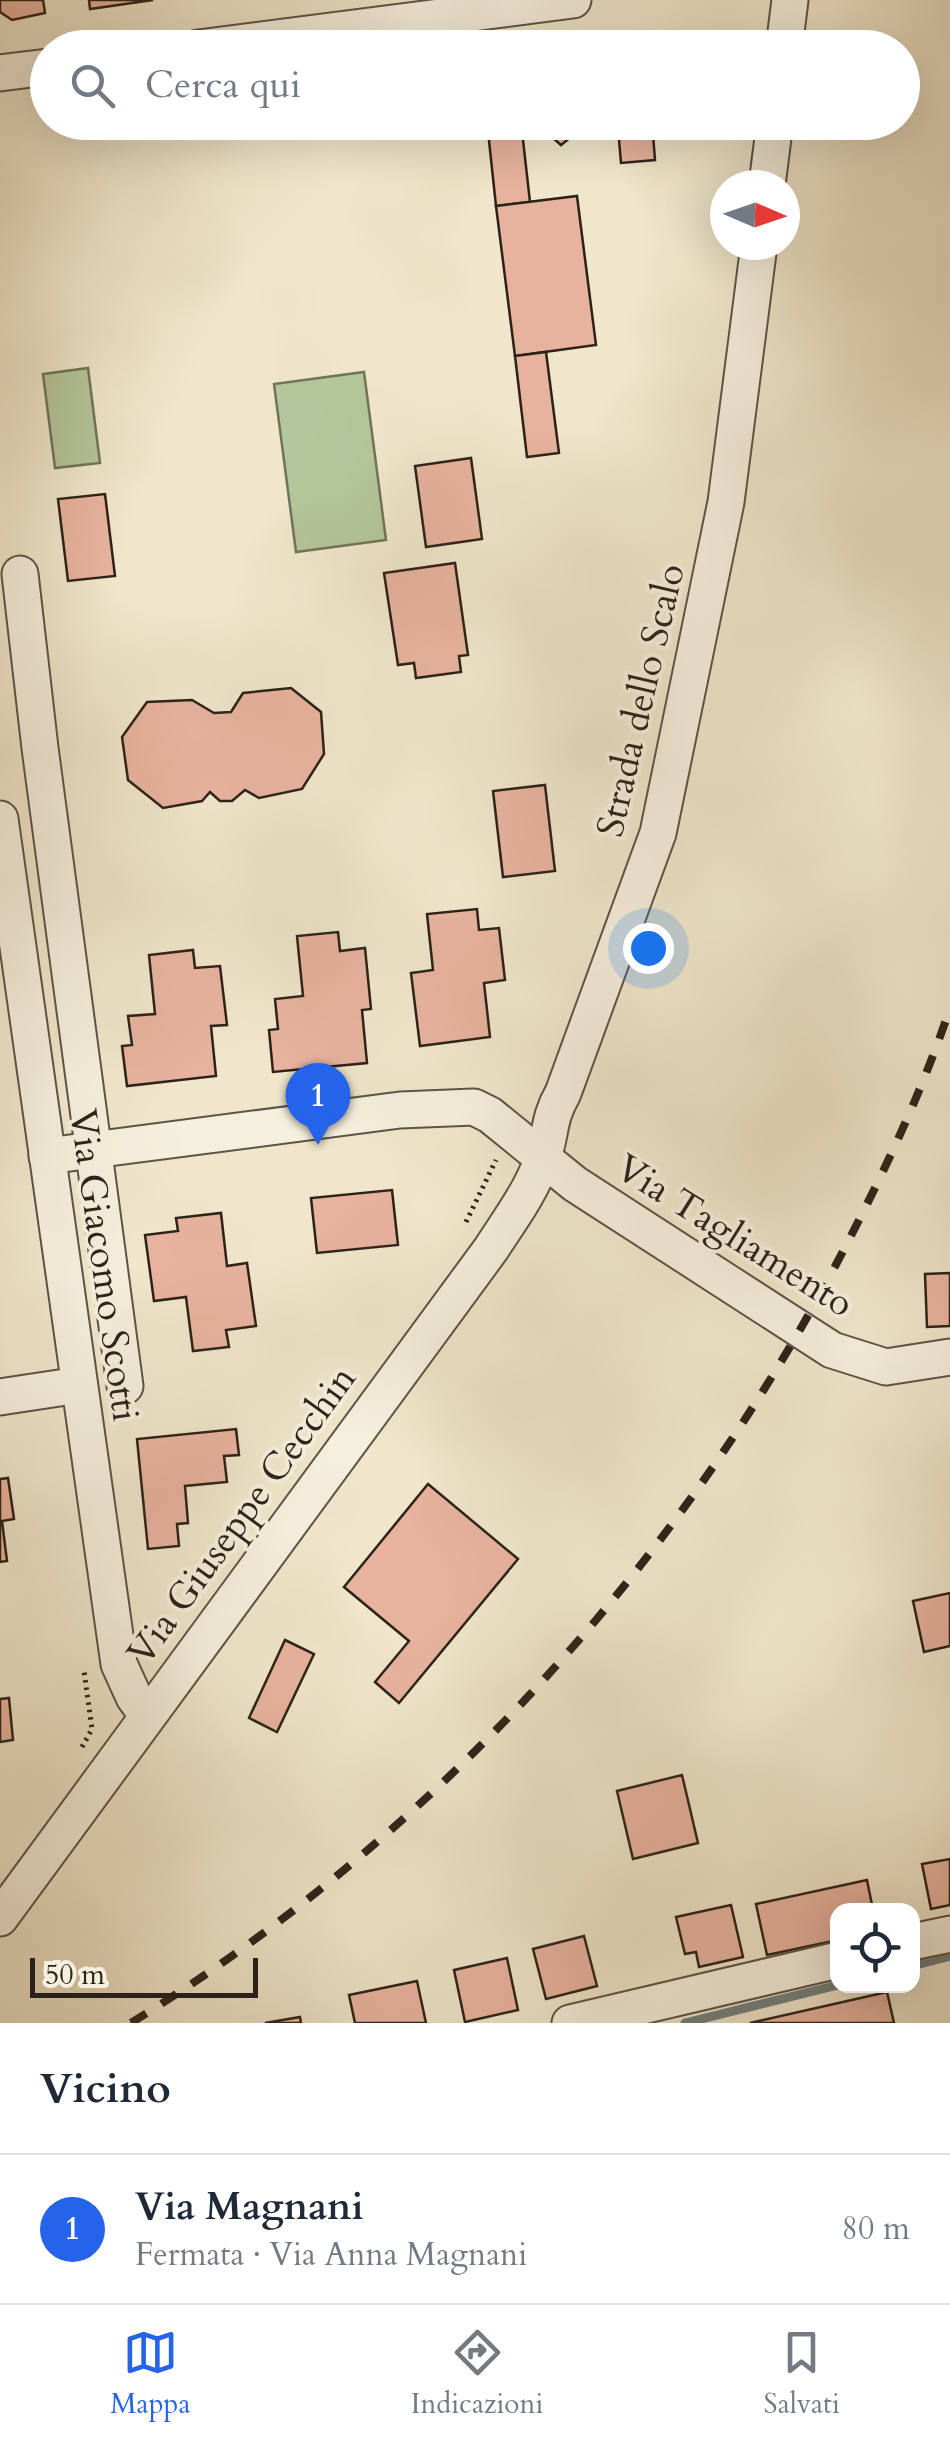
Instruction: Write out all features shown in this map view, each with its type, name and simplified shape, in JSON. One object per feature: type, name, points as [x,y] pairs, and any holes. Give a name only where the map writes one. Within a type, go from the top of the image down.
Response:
[{"type":"street","points":[[339,30],[573,0]]},
{"type":"street","points":[[786,30],[790,0]]},
{"type":"street","points":[[0,72],[30,68]]},
{"type":"street","points":[[768,170],[772,140]]},
{"type":"street","name":"Strada dello Scalo","points":[[544,1157],[551,1114],[563,1093],[658,833],[726,502],[757,260]]},
{"type":"street","points":[[20,574],[125,1386]]},
{"type":"street","name":"Via Giacomo Scotti","points":[[0,819],[8,938],[46,1156],[118,1664],[147,1715]]},
{"type":"street","name":"Via Tagliamento","points":[[46,1156],[400,1110],[474,1107],[490,1114],[575,1184],[832,1350],[886,1367],[950,1357]]},
{"type":"street","name":"Via Giuseppe Cecchin","points":[[0,1918],[491,1249],[544,1157]]},
{"type":"street","points":[[0,1397],[79,1385]]},
{"type":"street","points":[[920,1940],[950,1934]]},
{"type":"street","points":[[570,2023],[830,1962]]},
{"type":"path","points":[[77,1757],[92,1729],[82,1654]]},
{"type":"green space","points":[[88,368],[100,463],[55,468],[43,374]]},
{"type":"green space","points":[[364,372],[386,540],[296,552],[274,384]]},
{"type":"building","points":[[0,0],[43,0],[45,13],[12,20],[0,12]]},
{"type":"building","points":[[89,0],[153,0],[90,9]]},
{"type":"building","points":[[489,140],[523,140],[530,202],[496,206]]},
{"type":"building","points":[[619,140],[653,140],[655,160],[621,163]]},
{"type":"building","points":[[577,196],[596,345],[515,356],[496,206]]},
{"type":"building","points":[[546,352],[559,453],[527,457],[515,356]]},
{"type":"building","points":[[471,458],[482,539],[426,547],[415,466]]},
{"type":"building","points":[[105,494],[115,576],[68,581],[58,499]]},
{"type":"building","points":[[455,563],[468,655],[459,656],[461,672],[416,678],[414,663],[398,665],[384,573]]},
{"type":"building","points":[[291,688],[321,712],[324,754],[302,789],[259,798],[245,790],[232,801],[220,801],[210,792],[202,801],[163,808],[128,780],[122,737],[147,702],[192,700],[214,713],[231,712],[243,693]]},
{"type":"building","points":[[545,785],[555,871],[503,877],[493,791]]},
{"type":"building","points":[[477,909],[479,930],[499,928],[505,980],[484,983],[490,1037],[420,1046],[411,973],[433,970],[427,914]]},
{"type":"building","points":[[338,932],[340,951],[365,948],[371,1009],[362,1010],[367,1063],[273,1072],[269,1030],[278,1029],[275,999],[303,996],[297,936]]},
{"type":"building","points":[[193,950],[195,968],[220,966],[227,1025],[211,1026],[216,1076],[127,1086],[122,1046],[132,1045],[128,1016],[155,1014],[149,955]]},
{"type":"building","points":[[392,1190],[398,1245],[317,1253],[311,1198]]},
{"type":"building","points":[[221,1213],[227,1266],[247,1263],[256,1326],[226,1330],[229,1347],[193,1351],[186,1297],[154,1301],[145,1235],[178,1231],[176,1218]]},
{"type":"building","points":[[950,1273],[950,1326],[927,1327],[925,1274]]},
{"type":"building","points":[[236,1429],[239,1455],[224,1456],[227,1482],[185,1486],[188,1523],[177,1524],[179,1546],[148,1549],[137,1439]]},
{"type":"building","points":[[8,1478],[14,1519],[2,1521],[7,1561],[0,1562],[0,1479]]},
{"type":"building","points":[[428,1484],[518,1559],[399,1703],[375,1682],[409,1641],[344,1587]]},
{"type":"building","points":[[950,1593],[950,1646],[924,1652],[913,1601]]},
{"type":"building","points":[[285,1640],[314,1654],[277,1732],[249,1718]]},
{"type":"building","points":[[9,1698],[13,1740],[0,1742],[0,1699]]},
{"type":"building","points":[[682,1775],[698,1843],[633,1859],[617,1791]]},
{"type":"building","points":[[950,1859],[950,1905],[931,1909],[922,1864]]},
{"type":"building","points":[[867,1880],[872,1903],[830,1903],[830,1942],[767,1955],[756,1904]]},
{"type":"building","points":[[731,1905],[743,1957],[699,1967],[696,1952],[685,1954],[676,1917]]},
{"type":"building","points":[[584,1936],[597,1986],[546,1999],[533,1949]]},
{"type":"building","points":[[507,1958],[518,2010],[465,2022],[454,1970]]},
{"type":"building","points":[[417,1981],[426,2023],[355,2023],[349,1995]]},
{"type":"building","points":[[887,1993],[894,2023],[750,2023]]},
{"type":"building","points":[[300,2017],[301,2023],[265,2023]]},
{"type":"waterway","points":[[920,1964],[950,1956]]},
{"type":"waterway","points":[[685,2023],[830,1987]]},
{"type":"railway","points":[[131,2023],[239,1951],[341,1872],[438,1787],[529,1695],[614,1598],[693,1495],[765,1388],[830,1276],[896,1144],[950,1008]]},
{"type":"place","name":"Via Magnani","points":[[318,1145]]}]
